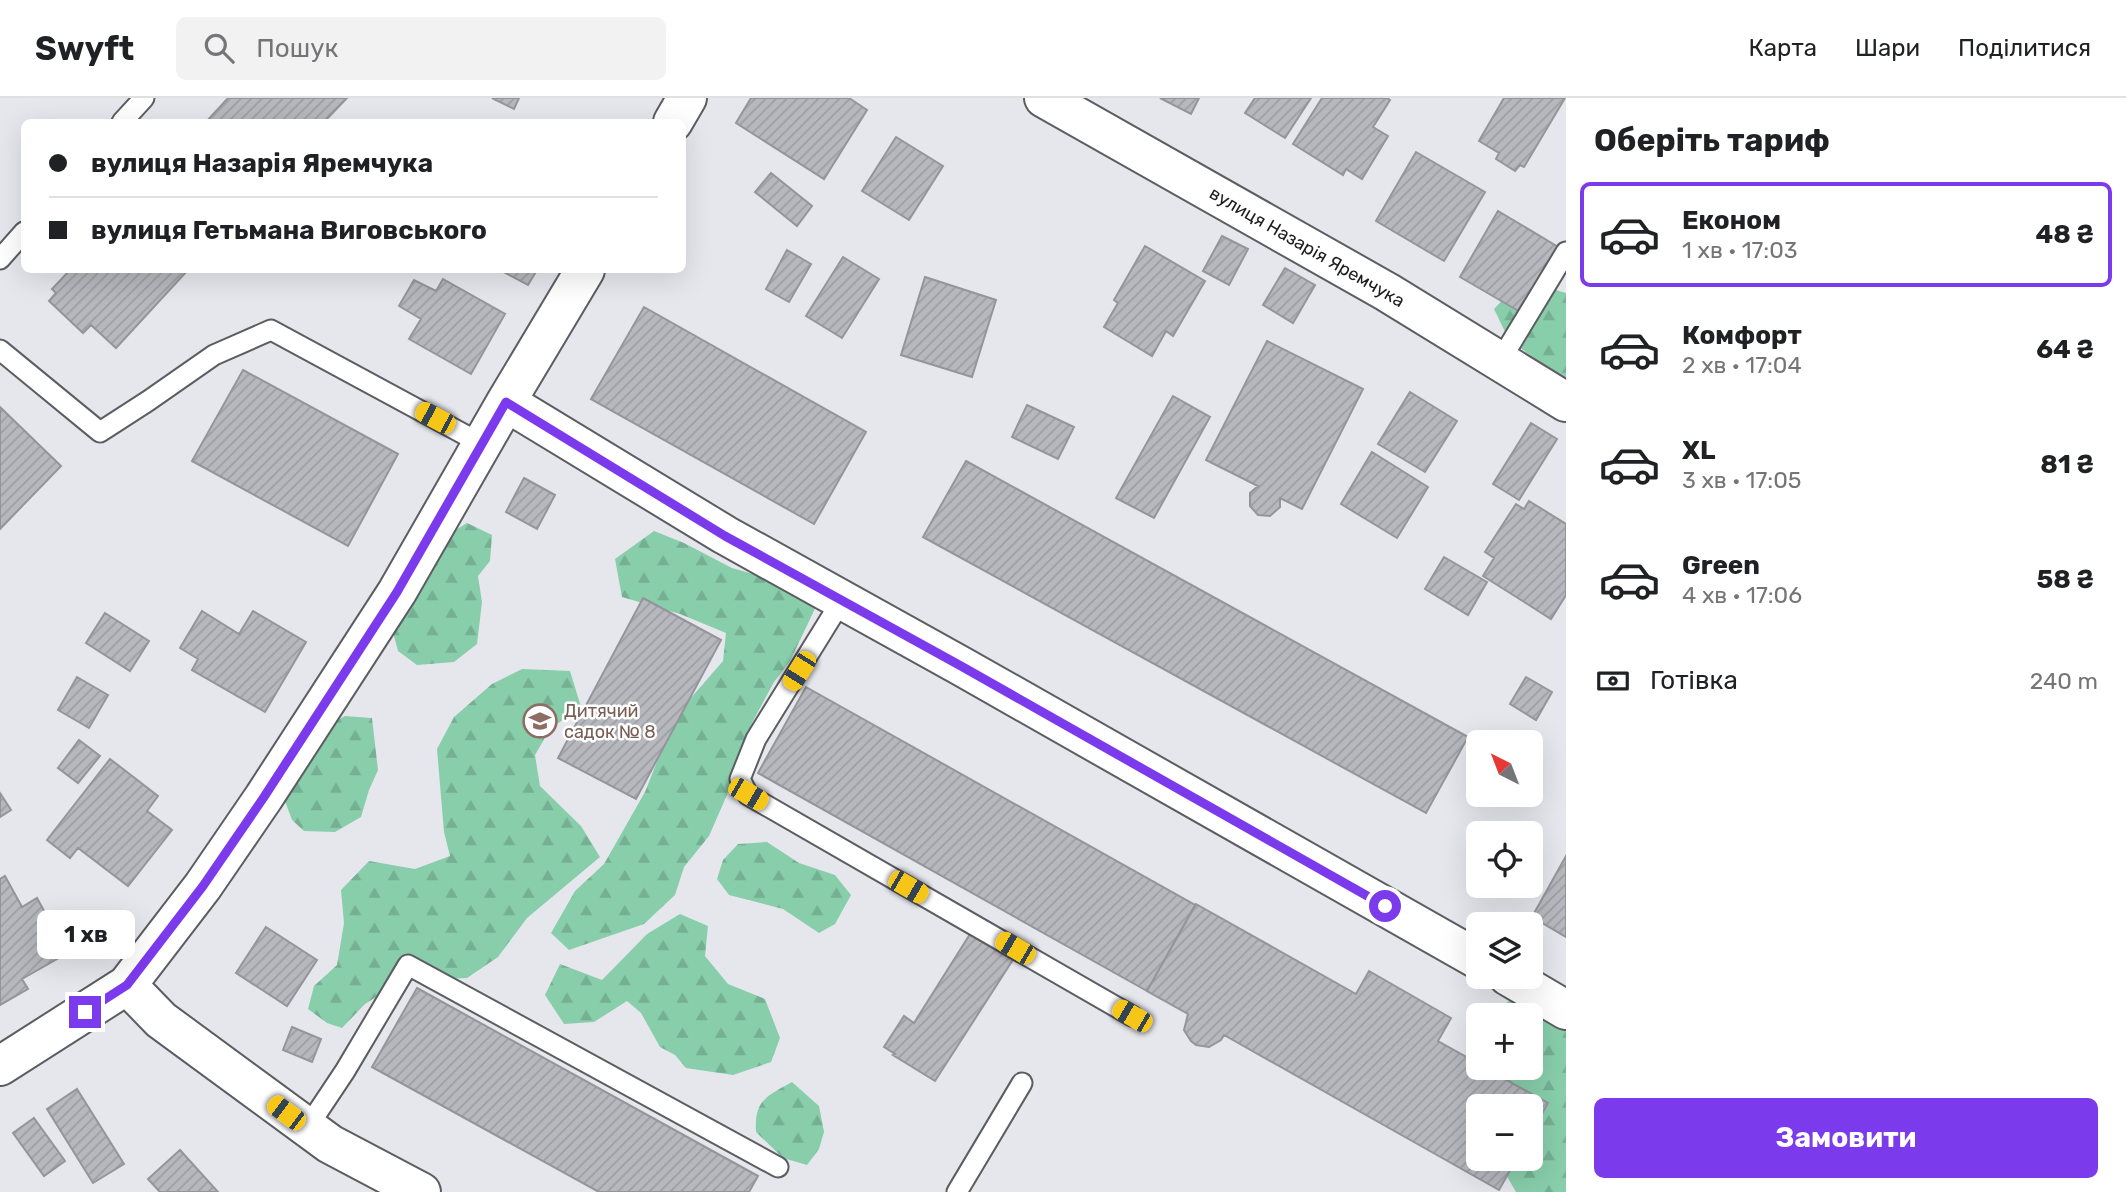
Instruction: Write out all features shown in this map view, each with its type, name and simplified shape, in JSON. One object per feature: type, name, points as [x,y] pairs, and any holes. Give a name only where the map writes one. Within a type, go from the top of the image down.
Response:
[{"type":"street","points":[[675,119],[687,98]]},
{"type":"street","name":"вулиця Назарія Яремчука","points":[[1044,98],[1387,292],[1566,402]]},
{"type":"street","points":[[0,1066],[127,985],[203,886],[397,592],[583,273]]},
{"type":"street","points":[[506,402],[725,536],[961,666],[1466,953]]},
{"type":"street","points":[[127,985],[161,1020],[307,1128],[330,1144],[421,1192]]},
{"type":"street","points":[[1530,989],[1566,1010]]},
{"type":"lane","points":[[125,119],[144,98]]},
{"type":"lane","points":[[0,259],[21,235]]},
{"type":"lane","points":[[1500,361],[1566,253]]},
{"type":"lane","points":[[0,350],[100,432],[214,355],[271,330],[482,444]]},
{"type":"lane","points":[[842,600],[756,739],[740,779],[748,794],[1132,1016]]},
{"type":"lane","points":[[307,1128],[345,1071],[408,965],[778,1167]]},
{"type":"lane","points":[[957,1192],[1022,1083]]},
{"type":"green space","points":[[1549,288],[1566,293],[1566,377],[1509,340],[1494,309],[1513,289]]},
{"type":"green space","points":[[467,523],[492,535],[490,561],[478,576],[482,602],[477,644],[454,662],[417,665],[398,651],[393,632],[441,539]]},
{"type":"green space","points":[[654,531],[732,568],[822,594],[790,661],[774,682],[753,721],[736,759],[727,795],[709,836],[684,867],[675,895],[644,924],[569,950],[551,933],[575,891],[604,864],[645,792],[664,744],[683,707],[723,661],[726,633],[680,614],[622,597],[615,559]]},
{"type":"green space","points":[[522,669],[570,671],[581,707],[550,729],[535,755],[540,786],[581,826],[600,857],[527,918],[498,957],[467,978],[402,981],[365,1004],[342,1028],[327,1023],[308,1009],[314,986],[337,965],[344,923],[341,890],[369,861],[415,869],[450,856],[444,832],[437,749],[454,717],[492,684]]},
{"type":"green space","points":[[345,716],[372,718],[378,770],[361,817],[335,832],[304,831],[292,820],[283,796],[327,726]]},
{"type":"green space","points":[[767,842],[799,863],[835,875],[851,895],[835,924],[819,933],[783,909],[729,895],[717,879],[723,860],[738,844]]},
{"type":"green space","points":[[680,914],[708,926],[705,956],[728,984],[765,999],[780,1038],[771,1062],[733,1075],[686,1068],[675,1055],[660,1047],[641,1013],[627,1001],[594,1022],[564,1024],[545,995],[560,964],[602,980],[647,934]]},
{"type":"green space","points":[[1513,998],[1523,1003],[1506,1003]]},
{"type":"green space","points":[[1543,1013],[1566,1025],[1566,1192],[1516,1192],[1504,1171],[1543,1171],[1543,1094],[1503,1094],[1501,1080],[1543,1080]]},
{"type":"green space","points":[[792,1082],[819,1106],[824,1132],[819,1149],[807,1165],[783,1158],[756,1132],[757,1113],[764,1100]]},
{"type":"building","points":[[228,98],[347,98],[327,119],[209,119]]},
{"type":"building","points":[[492,98],[519,98],[514,109]]},
{"type":"building","points":[[751,98],[849,98],[867,110],[824,179],[736,123]]},
{"type":"building","points":[[1160,98],[1199,98],[1191,114]]},
{"type":"building","points":[[1255,98],[1311,98],[1285,138],[1245,113]]},
{"type":"building","points":[[1322,98],[1390,100],[1373,127],[1388,136],[1362,179],[1346,169],[1343,175],[1293,144]]},
{"type":"building","points":[[1504,98],[1565,98],[1524,167],[1520,165],[1515,171],[1496,159],[1499,153],[1479,141]]},
{"type":"building","points":[[896,137],[943,166],[909,220],[862,191]]},
{"type":"building","points":[[1416,152],[1485,192],[1444,261],[1376,221]]},
{"type":"building","points":[[771,173],[812,206],[797,226],[755,192]]},
{"type":"building","points":[[1498,211],[1560,248],[1522,313],[1460,277]]},
{"type":"building","points":[[1222,236],[1248,249],[1229,285],[1203,271]]},
{"type":"building","points":[[1145,246],[1205,281],[1173,336],[1166,331],[1152,356],[1104,327],[1118,303],[1114,300]]},
{"type":"building","points":[[787,250],[811,264],[789,302],[766,289]]},
{"type":"building","points":[[843,257],[879,279],[842,338],[806,316]]},
{"type":"building","points":[[1285,268],[1315,285],[1293,323],[1263,305]]},
{"type":"building","points":[[67,273],[185,273],[116,348],[91,325],[83,333],[49,301],[56,293],[52,289]]},
{"type":"building","points":[[506,273],[535,273],[528,285]]},
{"type":"building","points":[[925,277],[996,300],[972,377],[901,355]]},
{"type":"building","points":[[443,279],[505,314],[471,374],[409,339],[421,319],[399,306],[414,280],[436,291]]},
{"type":"building","points":[[644,307],[866,432],[814,524],[591,399]]},
{"type":"building","points":[[1267,341],[1363,389],[1302,509],[1280,498],[1280,507],[1270,516],[1258,515],[1250,506],[1250,493],[1258,486],[1206,460]]},
{"type":"building","points":[[243,370],[398,454],[348,546],[192,461]]},
{"type":"building","points":[[1410,392],[1457,421],[1425,472],[1378,444]]},
{"type":"building","points":[[1173,396],[1210,417],[1154,518],[1116,498]]},
{"type":"building","points":[[1027,405],[1074,427],[1058,459],[1012,437]]},
{"type":"building","points":[[0,407],[61,466],[0,529]]},
{"type":"building","points":[[1531,423],[1557,439],[1519,500],[1493,484]]},
{"type":"building","points":[[1372,452],[1428,487],[1397,538],[1341,504]]},
{"type":"building","points":[[966,461],[1466,736],[1466,741],[1426,813],[923,537]]},
{"type":"building","points":[[524,478],[555,495],[537,529],[506,512]]},
{"type":"building","points":[[1529,501],[1566,524],[1566,595],[1551,619],[1483,576],[1494,558],[1485,552],[1516,504],[1524,509]]},
{"type":"building","points":[[1444,557],[1487,582],[1468,615],[1425,589]]},
{"type":"building","points":[[643,598],[721,640],[636,799],[558,758]]},
{"type":"building","points":[[202,611],[239,634],[253,611],[306,642],[265,712],[192,670],[198,659],[180,648]]},
{"type":"building","points":[[105,613],[149,641],[130,671],[86,643]]},
{"type":"building","points":[[77,677],[108,695],[89,728],[58,710]]},
{"type":"building","points":[[1526,677],[1552,692],[1536,720],[1510,704]]},
{"type":"building","points":[[806,687],[1195,905],[1147,991],[758,773]]},
{"type":"building","points":[[79,740],[100,756],[78,783],[58,768]]},
{"type":"building","points":[[110,759],[158,796],[147,811],[172,830],[128,886],[78,848],[70,858],[47,840]]},
{"type":"building","points":[[0,793],[11,810],[0,817]]},
{"type":"building","points":[[1566,856],[1566,937],[1543,923],[1543,912],[1535,912]]},
{"type":"building","points":[[5,876],[22,907],[37,898],[55,931],[60,928],[73,950],[22,979],[28,989],[0,1005],[0,879]]},
{"type":"building","points":[[1196,904],[1356,994],[1369,971],[1451,1018],[1438,1041],[1466,1057],[1466,1080],[1507,1080],[1532,1094],[1466,1094],[1466,1171],[1510,1171],[1499,1190],[1224,1035],[1209,1047],[1196,1045],[1184,1030],[1188,1014],[1147,991]]},
{"type":"building","points":[[266,927],[317,960],[287,1006],[236,973]]},
{"type":"building","points":[[972,931],[1014,958],[935,1081],[884,1047],[904,1016],[914,1023]]},
{"type":"building","points":[[417,988],[758,1176],[749,1192],[599,1192],[372,1067]]},
{"type":"building","points":[[292,1027],[321,1039],[312,1062],[283,1050]]},
{"type":"building","points":[[77,1089],[124,1164],[93,1183],[47,1109]]},
{"type":"building","points":[[34,1118],[65,1161],[44,1176],[13,1133]]},
{"type":"building","points":[[180,1150],[218,1192],[160,1192],[148,1179]]},
{"type":"place","name":"Дитячий садок № 8","points":[[540,721]]},
{"type":"route","points":[[85,1012],[127,985],[203,886],[397,592],[506,402],[725,536],[1385,906]]}]
